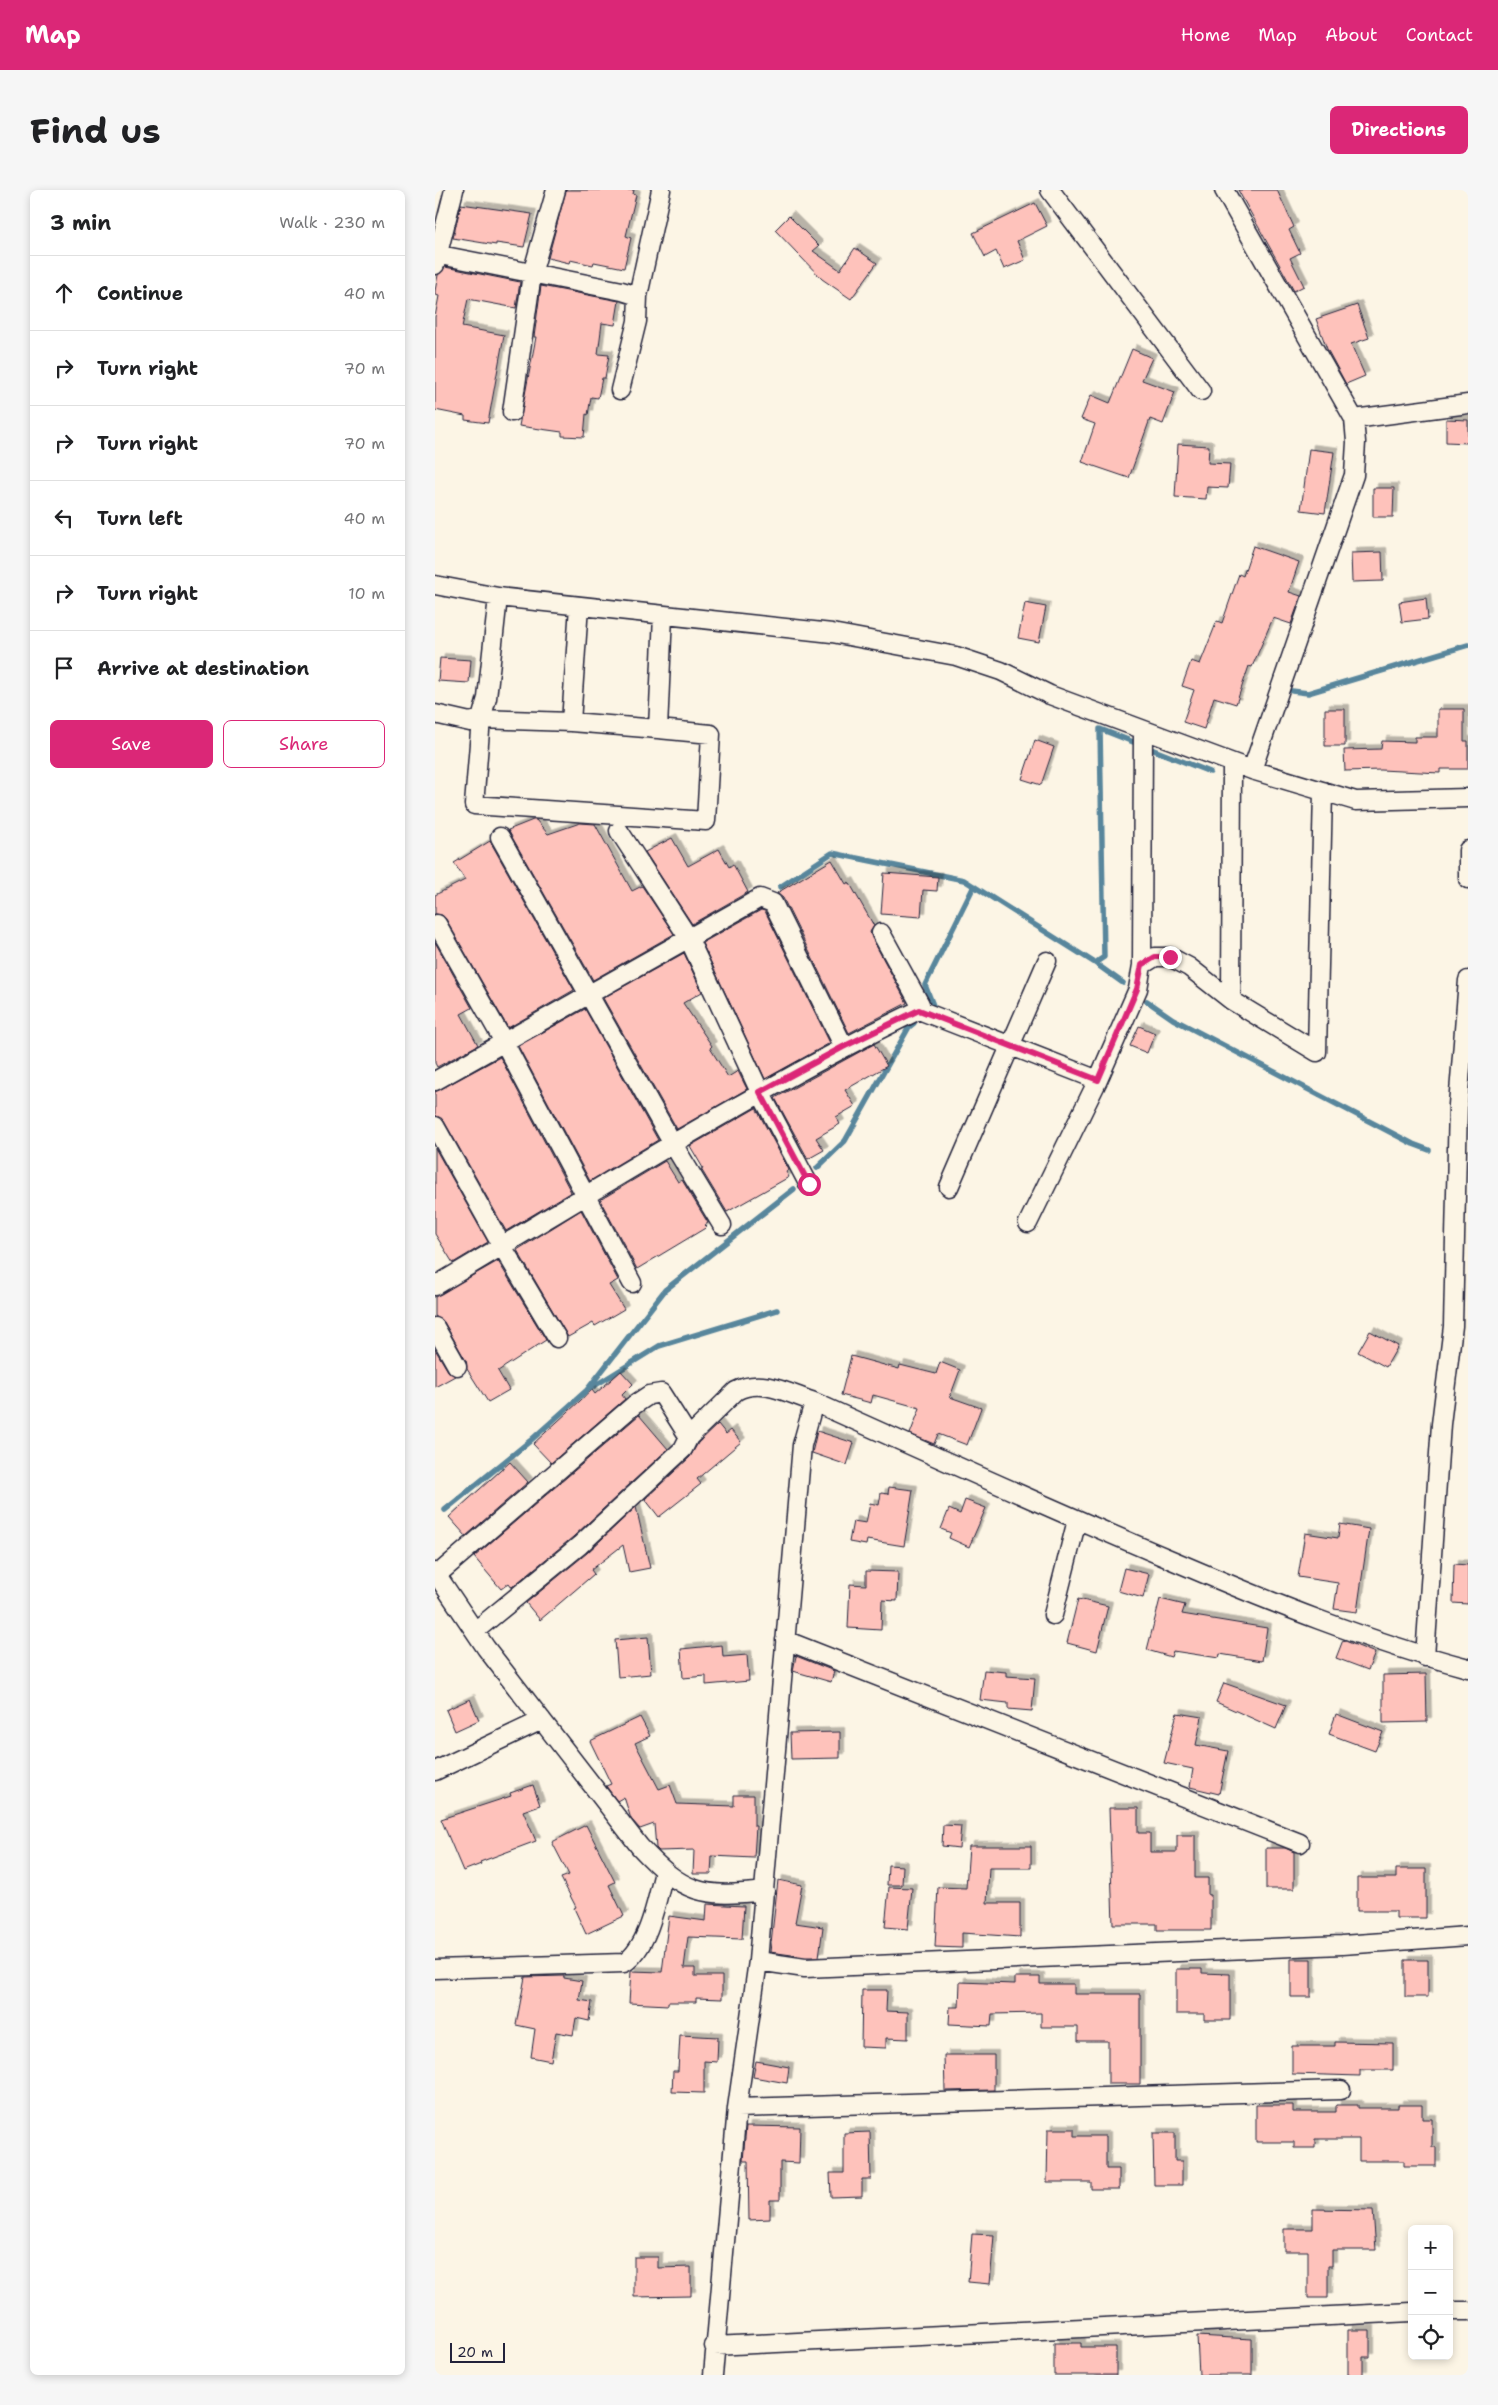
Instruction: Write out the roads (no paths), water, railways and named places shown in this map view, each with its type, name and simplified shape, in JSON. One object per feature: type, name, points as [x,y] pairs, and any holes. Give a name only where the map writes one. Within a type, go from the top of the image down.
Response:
[{"type":"street","points":[[454,190],[436,258],[532,274],[622,291],[638,296]]},
{"type":"street","points":[[511,412],[532,274],[556,190]]},
{"type":"street","points":[[620,390],[637,320],[638,296],[661,190]]},
{"type":"street","points":[[1050,190],[1201,391]]},
{"type":"street","points":[[1224,190],[1354,419],[1356,442],[1354,475],[1252,770]]},
{"type":"street","points":[[1354,419],[1468,404]]},
{"type":"street","points":[[435,584],[498,597],[832,633],[956,656],[1001,671],[1050,696],[1252,770],[1356,801],[1468,798]]},
{"type":"street","points":[[435,714],[470,722],[481,719],[571,722],[711,734],[706,822],[474,805],[481,719],[487,698],[498,597]]},
{"type":"street","points":[[571,722],[579,606]]},
{"type":"street","points":[[658,729],[663,616]]},
{"type":"street","points":[[1028,1223],[1098,1080],[1137,989],[1142,965],[1143,730]]},
{"type":"street","points":[[1231,1000],[1233,763]]},
{"type":"street","points":[[1142,965],[1155,957],[1170,957],[1189,967],[1231,1000],[1317,1052],[1323,791]]},
{"type":"street","points":[[619,831],[688,937],[760,1092],[809,1184]]},
{"type":"street","points":[[500,837],[673,1144],[722,1225]]},
{"type":"street","points":[[1468,850],[1468,879]]},
{"type":"street","points":[[435,1082],[688,937],[760,898],[773,903],[843,1047]]},
{"type":"street","points":[[437,924],[503,1042],[584,1197],[632,1283]]},
{"type":"street","points":[[881,933],[920,1004],[919,1010]]},
{"type":"street","points":[[949,1187],[1047,960]]},
{"type":"street","points":[[1425,1657],[1441,1424],[1453,1326],[1459,1105],[1468,980]]},
{"type":"street","points":[[435,1286],[760,1092],[843,1047],[919,1010],[1098,1080]]},
{"type":"street","points":[[435,1126],[502,1246],[557,1338]]},
{"type":"street","points":[[435,1327],[457,1366]]},
{"type":"street","points":[[475,1631],[580,1545],[683,1449],[689,1437],[736,1391],[743,1387],[760,1385],[775,1388],[814,1402],[1077,1520],[1259,1597],[1425,1657],[1468,1668]]},
{"type":"street","points":[[689,1437],[661,1393],[649,1395],[436,1574],[475,1631],[542,1720],[641,1847],[664,1872],[690,1888],[708,1894],[729,1895],[765,1891]]},
{"type":"street","points":[[713,2375],[714,2346],[737,2108],[758,1961],[765,1891],[801,1445],[814,1402]]},
{"type":"street","points":[[1053,1616],[1077,1520]]},
{"type":"street","points":[[785,1640],[1300,1843]]},
{"type":"street","points":[[435,1771],[542,1720]]},
{"type":"street","points":[[435,1969],[624,1963],[630,1959],[651,1925],[664,1872]]},
{"type":"street","points":[[758,1961],[805,1968],[1342,1945],[1468,1936]]},
{"type":"street","points":[[737,2108],[1341,2090]]},
{"type":"street","points":[[1453,2311],[1468,2311]]},
{"type":"street","points":[[714,2346],[1408,2312]]},
{"type":"waterway","points":[[1292,691],[1308,693],[1468,645]]},
{"type":"waterway","points":[[1123,983],[1095,963],[1104,957],[1100,729],[1210,772]]},
{"type":"waterway","points":[[780,887],[832,853],[964,880],[1095,963]]},
{"type":"waterway","points":[[934,1008],[925,985],[974,886]]},
{"type":"waterway","points":[[1147,1001],[1173,1019],[1413,1144],[1429,1150]]},
{"type":"waterway","points":[[817,1168],[845,1141],[909,1027],[914,1023]]},
{"type":"waterway","points":[[445,1510],[530,1441],[587,1390],[665,1290],[794,1189]]},
{"type":"waterway","points":[[591,1388],[659,1346],[777,1310]]}]
